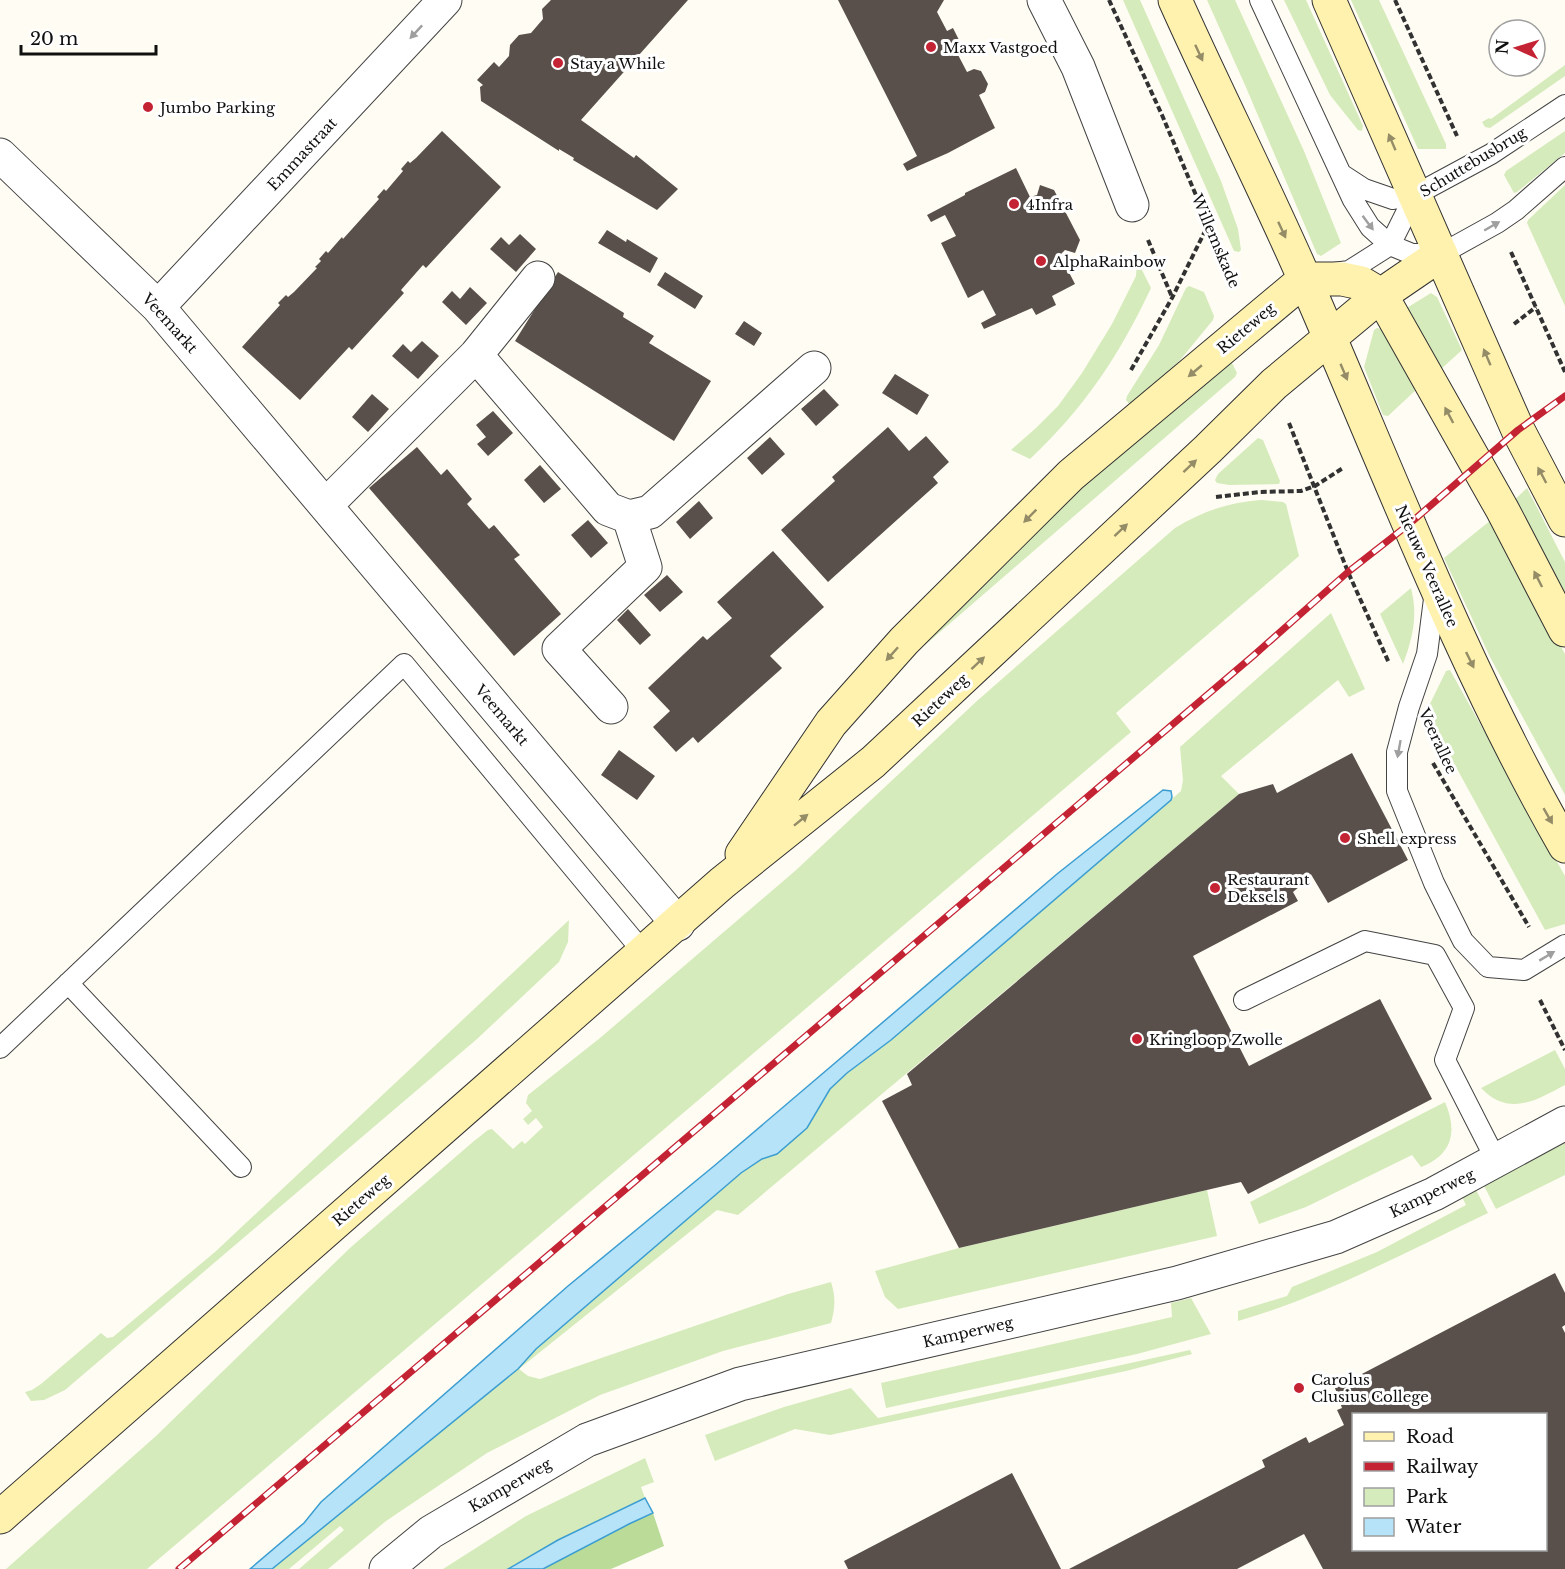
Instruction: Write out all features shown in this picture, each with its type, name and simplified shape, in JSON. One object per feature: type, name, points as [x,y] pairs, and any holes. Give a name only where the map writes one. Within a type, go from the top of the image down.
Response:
[{"type":"main road","points":[[1175,0],[1305,279],[1342,279],[1361,284],[1381,295],[1502,508],[1565,630]]},
{"type":"main road","points":[[1329,0],[1518,430],[1565,520]]},
{"type":"main road","name":"Rieteweg","points":[[0,1517],[722,883],[873,762],[1208,449],[1274,384],[1381,295],[1441,254]]},
{"type":"main road","name":"Rieteweg","points":[[722,883],[831,723],[904,641],[1071,475],[1305,279]]},
{"type":"main road","name":"Nieuwe Veerallee","points":[[1305,279],[1436,588],[1530,786],[1565,846]]},
{"type":"street","name":"Emmastraat","points":[[158,307],[445,0]]},
{"type":"street","points":[[1044,0],[1078,67],[1132,205]]},
{"type":"street","name":"Veemarkt","points":[[0,154],[158,307],[678,924]]},
{"type":"street","points":[[326,505],[476,356],[538,278]]},
{"type":"street","points":[[476,356],[608,509],[629,517],[650,512],[814,368]]},
{"type":"street","points":[[611,707],[559,649],[645,567],[629,517]]},
{"type":"street","name":"Kamperweg","points":[[386,1569],[430,1532],[587,1440],[740,1384],[1177,1283],[1336,1237],[1434,1194],[1565,1123]]},
{"type":"lane","points":[[1260,0],[1339,173],[1370,227],[1390,245],[1412,254],[1441,254],[1507,217],[1565,167]]},
{"type":"lane","name":"Schuttebusbrug","points":[[1390,245],[1415,195],[1491,154],[1565,105]]},
{"type":"lane","points":[[1339,173],[1364,189],[1393,199],[1415,195]]},
{"type":"lane","points":[[1305,279],[1348,271],[1390,245]]},
{"type":"lane","points":[[1436,588],[1426,654],[1397,752],[1397,791],[1434,883],[1463,941],[1488,967],[1524,970],[1565,945]]},
{"type":"lane","points":[[0,1048],[404,664],[644,952]]},
{"type":"lane","points":[[1244,1000],[1365,941],[1436,955],[1463,941]]},
{"type":"lane","points":[[1436,955],[1464,1008],[1445,1060],[1496,1160]]},
{"type":"lane","points":[[68,983],[241,1167]]},
{"type":"path","name":"Willemskade","points":[[1109,0],[1209,222],[1250,324]]},
{"type":"path","points":[[1132,205],[1172,298]]},
{"type":"path","points":[[1131,370],[1172,298],[1209,222]]},
{"type":"path","points":[[1215,497],[1260,492],[1301,491],[1315,486],[1274,384]]},
{"type":"path","name":"Veerallee","points":[[1315,486],[1348,572],[1436,770],[1545,956]]},
{"type":"path","points":[[1524,970],[1565,1050]]},
{"type":"green space","points":[[1123,0],[1140,0],[1221,181],[1238,229],[1241,250],[1239,252],[1234,251]]},
{"type":"green space","points":[[1207,0],[1235,0],[1304,151],[1341,243],[1321,256],[1317,254]]},
{"type":"green space","points":[[1284,0],[1306,0],[1363,126],[1362,131],[1358,130],[1330,95]]},
{"type":"green space","points":[[1351,0],[1379,0],[1446,144],[1446,149],[1418,149]]},
{"type":"green space","points":[[1565,65],[1565,76],[1490,128],[1485,127],[1482,122],[1491,119]]},
{"type":"green space","points":[[1565,131],[1565,153],[1514,193],[1504,175],[1506,171]]},
{"type":"green space","points":[[1565,185],[1565,306],[1527,223]]},
{"type":"green space","points":[[1137,260],[1151,288],[1126,336],[1099,380],[1068,420],[1030,459],[1011,450],[1058,406],[1082,373],[1112,324],[1136,276]]},
{"type":"green space","points":[[1189,286],[1204,292],[1214,316],[1213,320],[1181,359],[1138,404],[1130,405],[1126,400],[1127,396],[1159,345]]},
{"type":"green space","points":[[1431,293],[1437,297],[1462,350],[1440,370],[1405,309]]},
{"type":"green space","points":[[1383,329],[1417,389],[1388,416],[1383,415],[1364,367],[1374,330]]},
{"type":"green space","points":[[1231,361],[1237,373],[1235,377],[925,645],[918,637],[1040,520]]},
{"type":"green space","points":[[1258,438],[1263,440],[1280,481],[1279,484],[1229,485],[1217,483],[1215,480],[1218,474]]},
{"type":"green space","points":[[1527,488],[1565,562],[1565,604],[1510,504]]},
{"type":"green space","points":[[1262,500],[1286,504],[1299,556],[1116,713],[1131,732],[147,1569],[6,1569],[156,1436],[351,1247],[474,1141],[492,1129],[513,1149],[522,1141],[525,1144],[543,1127],[536,1118],[528,1125],[523,1119],[532,1111],[526,1103],[528,1095],[600,1038],[795,871],[978,700],[1175,528],[1217,508]]},
{"type":"green space","points":[[1491,520],[1565,654],[1565,795],[1490,657],[1444,558]]},
{"type":"green space","points":[[1411,588],[1414,608],[1413,626],[1403,664],[1380,614]]},
{"type":"green space","points":[[1331,613],[1365,689],[1349,697],[1338,680],[1221,776],[1239,794],[738,1215],[717,1210],[519,1369],[528,1376],[540,1379],[788,1294],[831,1282],[834,1303],[831,1323],[723,1351],[600,1395],[487,1453],[386,1521],[328,1569],[299,1569],[344,1530],[340,1526],[289,1569],[272,1569],[518,1369],[536,1349],[741,1173],[762,1159],[777,1154],[807,1128],[830,1089],[847,1073],[891,1040],[1181,791],[1183,780],[1180,747]]},
{"type":"green space","points":[[1450,670],[1565,876],[1565,924],[1545,930],[1426,712],[1446,671]]},
{"type":"green space","points":[[569,920],[568,942],[559,962],[477,1039],[65,1390],[44,1400],[31,1401],[25,1392],[41,1384],[101,1333],[107,1338],[113,1337],[215,1252]]},
{"type":"green space","points":[[1555,1050],[1565,1069],[1565,1085],[1554,1091],[1533,1101],[1512,1104],[1491,1097],[1481,1088]]},
{"type":"green space","points":[[1445,1102],[1451,1123],[1450,1141],[1440,1156],[1431,1162],[1421,1167],[1412,1155],[1306,1207],[1259,1224],[1250,1202]]},
{"type":"green space","points":[[1565,1142],[1565,1175],[1496,1209],[1481,1180]]},
{"type":"green space","points":[[1473,1184],[1488,1213],[1334,1286],[1238,1321],[1238,1311],[1287,1296],[1292,1287],[1377,1252],[1466,1205],[1459,1191]]},
{"type":"green space","points":[[1207,1190],[1217,1236],[898,1309],[885,1297],[875,1271],[959,1248]]},
{"type":"green space","points":[[1191,1298],[1211,1334],[1137,1354],[886,1408],[881,1383],[1172,1317],[1171,1303]]},
{"type":"green space","points":[[1190,1350],[1192,1354],[1126,1371],[830,1435],[795,1429],[715,1461],[705,1435],[784,1407],[851,1388],[878,1418]]},
{"type":"green space","points":[[645,1458],[654,1482],[641,1487],[645,1498],[558,1540],[508,1569],[443,1569],[526,1516]]},
{"type":"green space","points":[[653,1513],[664,1546],[611,1569],[543,1569],[629,1524]]},
{"type":"water","points":[[1163,790],[1171,791],[1171,800],[891,1040],[847,1073],[830,1089],[807,1128],[777,1154],[762,1159],[741,1173],[536,1349],[518,1369],[272,1569],[250,1569],[304,1523],[321,1502],[568,1286],[714,1166],[1057,874]]},
{"type":"water","points":[[645,1498],[653,1513],[543,1569],[508,1569],[558,1540]]},
{"type":"building","points":[[551,0],[688,0],[581,120],[634,158],[636,155],[678,189],[657,210],[481,101],[480,87],[483,85],[477,80],[494,62],[499,67],[509,56],[510,45],[519,35],[531,33],[543,19],[542,9]]},
{"type":"building","points":[[838,0],[944,0],[937,12],[947,31],[953,28],[963,48],[956,51],[967,72],[974,69],[981,71],[988,84],[985,92],[979,95],[995,128],[948,153],[907,171],[903,164],[917,156]]},
{"type":"building","points":[[442,131],[501,187],[426,268],[423,265],[401,290],[404,293],[352,350],[349,347],[300,400],[242,347],[280,305],[278,303],[286,295],[288,297],[294,292],[317,268],[315,267],[321,261],[319,259],[326,251],[328,253],[342,237],[343,239],[379,199],[377,197],[384,189],[386,191],[403,171],[401,169],[408,161],[410,163],[416,158]]},
{"type":"building","points":[[1016,168],[1030,197],[1037,195],[1040,185],[1054,190],[1080,240],[1075,253],[1065,250],[1060,255],[1075,284],[1052,296],[1056,305],[1036,315],[1032,308],[984,329],[981,323],[996,315],[983,290],[968,298],[941,243],[956,236],[945,215],[931,222],[927,215]]},
{"type":"building","points":[[607,230],[658,258],[650,273],[598,243]]},
{"type":"building","points":[[520,234],[536,249],[516,272],[490,249],[501,237],[509,245]]},
{"type":"building","points":[[558,272],[624,313],[623,317],[654,336],[649,343],[711,381],[674,441],[515,341]]},
{"type":"building","points":[[665,272],[703,296],[695,309],[657,285]]},
{"type":"building","points":[[470,287],[487,303],[466,325],[442,302],[452,291],[460,299]]},
{"type":"building","points":[[744,321],[762,333],[754,346],[735,334]]},
{"type":"building","points":[[422,341],[439,356],[418,379],[392,356],[403,344],[411,352]]},
{"type":"building","points":[[895,374],[929,395],[917,415],[882,393]]},
{"type":"building","points":[[824,389],[839,405],[816,426],[801,409]]},
{"type":"building","points":[[372,394],[389,409],[368,432],[352,417]]},
{"type":"building","points":[[493,411],[513,433],[488,456],[477,444],[486,437],[476,425]]},
{"type":"building","points":[[888,427],[909,451],[926,436],[949,462],[933,477],[938,483],[828,582],[781,530],[835,481],[832,477]]},
{"type":"building","points":[[770,437],[785,454],[762,475],[747,458]]},
{"type":"building","points":[[417,447],[441,475],[447,469],[472,499],[467,504],[489,529],[494,525],[520,555],[514,559],[561,614],[514,656],[369,488]]},
{"type":"building","points":[[540,465],[561,489],[544,503],[524,480]]},
{"type":"building","points":[[699,501],[713,518],[690,539],[676,522]]},
{"type":"building","points":[[588,520],[608,543],[591,558],[571,535]]},
{"type":"building","points":[[773,551],[824,607],[770,656],[782,668],[780,670],[698,743],[693,737],[676,752],[653,727],[670,711],[648,688],[703,636],[707,640],[732,618],[717,602]]},
{"type":"building","points":[[667,575],[683,592],[660,612],[644,595]]},
{"type":"building","points":[[628,609],[651,635],[640,645],[617,620]]},
{"type":"building","points":[[619,750],[655,776],[637,800],[601,775]]},
{"type":"building","points":[[1352,753],[1408,860],[1328,903],[1312,876],[1293,892],[1298,901],[1193,956],[1249,1066],[1380,999],[1432,1099],[1248,1194],[1241,1182],[959,1248],[882,1101],[912,1085],[907,1074],[1239,794],[1273,784],[1277,793]]},
{"type":"building","points":[[1555,1273],[1565,1293],[1565,1325],[1562,1327],[1565,1333],[1565,1569],[1323,1569],[1304,1534],[1237,1569],[1069,1569],[1265,1467],[1262,1460],[1306,1437],[1309,1443],[1344,1425],[1337,1410],[1342,1408],[1335,1388]]},
{"type":"building","points":[[1012,1473],[1061,1569],[848,1569],[844,1561]]},
{"type":"railway","points":[[179,1569],[1253,656],[1348,572],[1408,525],[1518,430],[1565,396]]},
{"type":"place","name":"Maxx Vastgoed","points":[[931,47]]},
{"type":"place","name":"Stay a While","points":[[558,63]]},
{"type":"place","name":"Jumbo Parking","points":[[148,107]]},
{"type":"place","name":"4Infra","points":[[1014,204]]},
{"type":"place","name":"AlphaRainbow","points":[[1041,261]]},
{"type":"place","name":"Shell express","points":[[1345,838]]},
{"type":"place","name":"Restaurant Deksels","points":[[1215,888]]},
{"type":"place","name":"Kringloop Zwolle","points":[[1137,1039]]},
{"type":"place","name":"Carolus Clusius College","points":[[1299,1388]]}]
